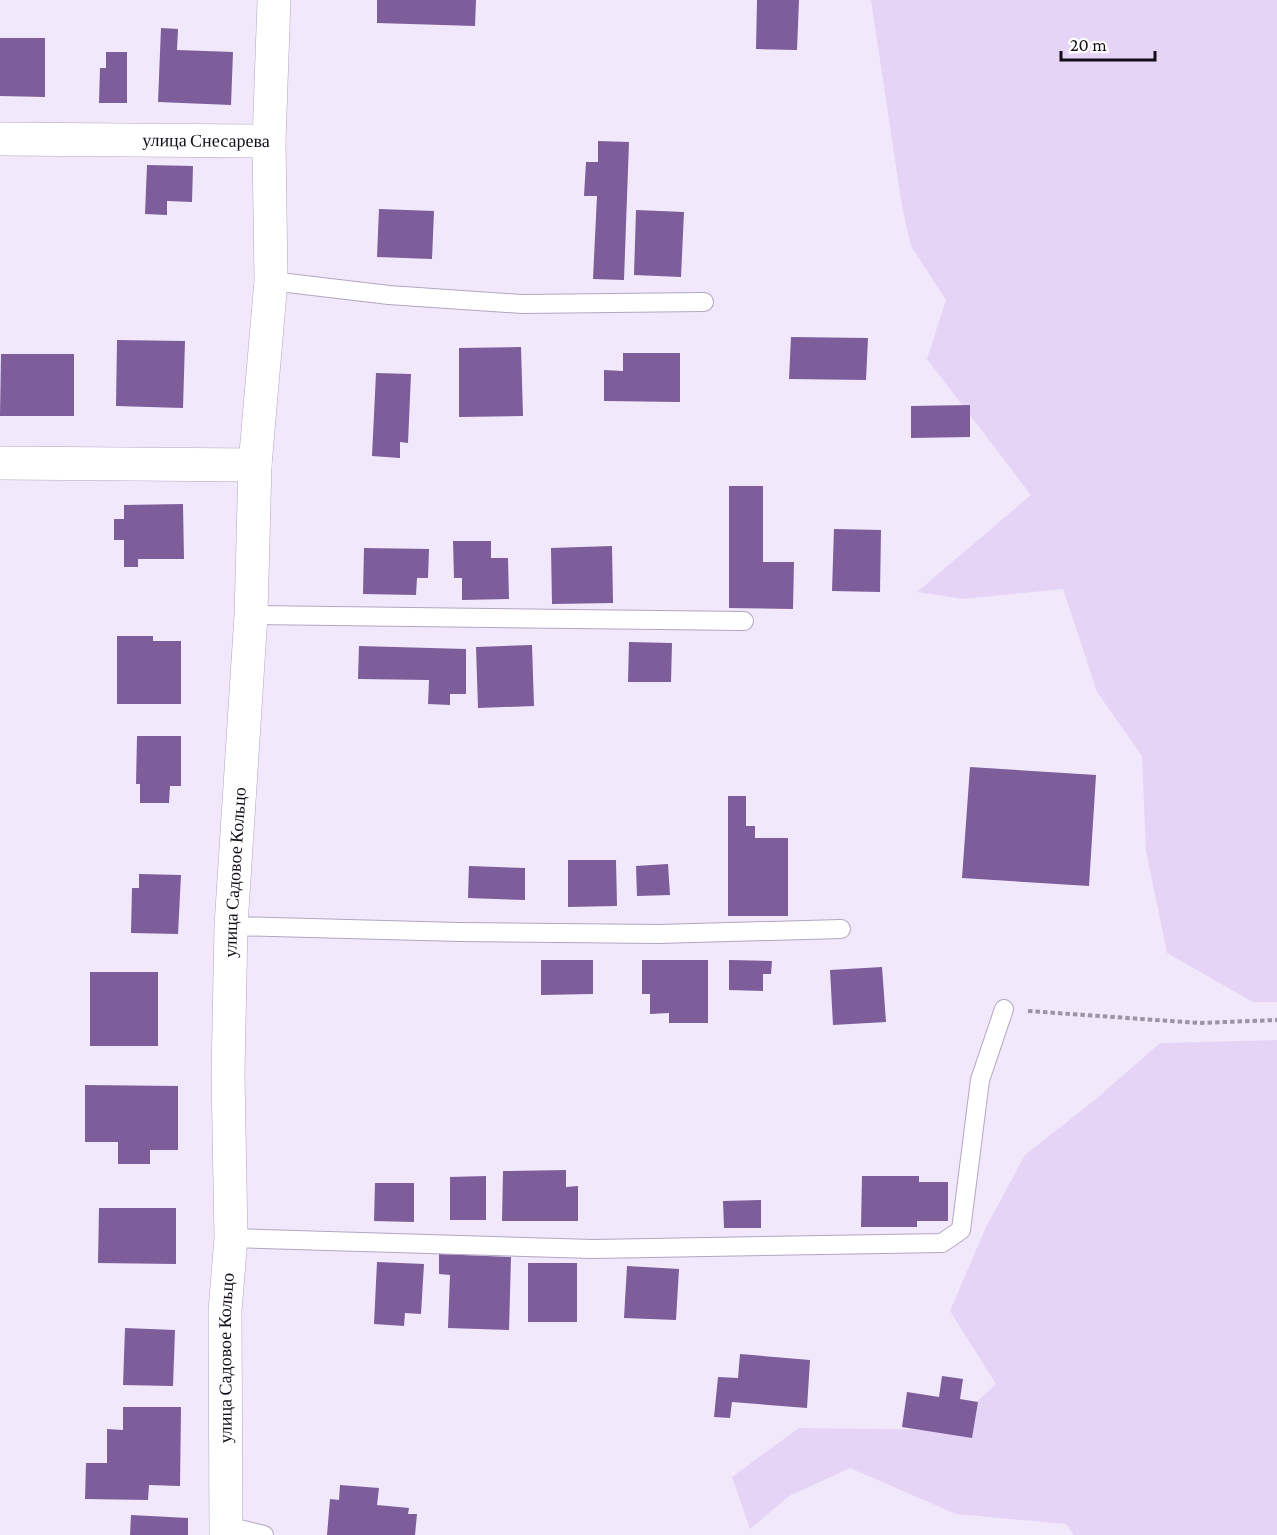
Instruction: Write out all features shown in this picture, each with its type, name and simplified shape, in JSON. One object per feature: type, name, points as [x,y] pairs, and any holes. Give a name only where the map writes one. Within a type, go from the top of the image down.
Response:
[{"type":"street","name":"улица Снесарева","points":[[0,139],[269,141],[274,0]]},
{"type":"street","name":"улица Садовое Кольцо","points":[[227,1530],[225,1311],[231,1238],[228,1074],[231,926],[251,615],[255,465],[271,281],[269,141]]},
{"type":"street","points":[[0,463],[255,465]]},
{"type":"lane","points":[[271,281],[389,295],[522,304],[704,302]]},
{"type":"lane","points":[[251,615],[744,621]]},
{"type":"lane","points":[[231,926],[659,934],[841,929]]},
{"type":"lane","points":[[231,1238],[593,1249],[942,1242],[961,1230],[980,1080],[1004,1009]]},
{"type":"lane","points":[[227,1530],[264,1535]]},
{"type":"path","points":[[1004,1009],[1199,1023],[1277,1020]]},
{"type":"shaded area","points":[[871,0],[1277,0],[1277,1002],[1253,1002],[1167,953],[1146,851],[1142,756],[1097,692],[1063,589],[963,599],[917,592],[1031,495],[927,359],[946,300],[911,246],[902,206]]},
{"type":"shaded area","points":[[1277,1040],[1277,1535],[1074,1535],[1066,1524],[956,1514],[850,1468],[789,1496],[750,1529],[732,1477],[799,1428],[946,1430],[996,1384],[950,1311],[986,1227],[1025,1155],[1096,1099],[1160,1043]]},
{"type":"building","points":[[377,0],[476,0],[475,26],[377,23]]},
{"type":"building","points":[[757,0],[799,0],[797,50],[756,49]]},
{"type":"building","points":[[161,28],[178,29],[177,50],[233,52],[231,105],[158,102]]},
{"type":"building","points":[[0,38],[45,38],[45,97],[0,96]]},
{"type":"building","points":[[106,52],[127,52],[127,103],[99,103],[100,68],[106,68]]},
{"type":"building","points":[[598,141],[629,142],[624,280],[593,279],[597,196],[584,196],[586,162],[598,162]]},
{"type":"building","points":[[147,165],[193,166],[192,202],[167,201],[167,215],[145,214]]},
{"type":"building","points":[[379,209],[434,211],[432,259],[377,257]]},
{"type":"building","points":[[636,210],[684,212],[681,277],[634,275]]},
{"type":"building","points":[[791,337],[868,338],[866,380],[789,379]]},
{"type":"building","points":[[117,340],[185,341],[183,408],[116,406]]},
{"type":"building","points":[[521,347],[523,416],[459,417],[459,348]]},
{"type":"building","points":[[623,353],[680,353],[680,402],[604,401],[604,370],[623,371]]},
{"type":"building","points":[[1,354],[74,354],[74,416],[0,416]]},
{"type":"building","points":[[376,373],[411,374],[408,443],[400,442],[400,458],[372,456]]},
{"type":"building","points":[[970,405],[970,437],[911,438],[911,406]]},
{"type":"building","points":[[729,486],[763,486],[763,562],[794,562],[793,609],[729,608]]},
{"type":"building","points":[[183,504],[184,559],[138,559],[138,567],[124,567],[124,540],[114,540],[114,519],[124,519],[124,505]]},
{"type":"building","points":[[834,529],[881,530],[880,592],[832,591]]},
{"type":"building","points":[[453,541],[491,541],[491,558],[508,558],[509,599],[462,600],[462,578],[454,578]]},
{"type":"building","points":[[612,546],[613,603],[552,604],[551,548]]},
{"type":"building","points":[[364,548],[429,549],[428,578],[417,578],[416,595],[363,594]]},
{"type":"building","points":[[117,636],[153,636],[153,641],[181,641],[181,704],[117,704]]},
{"type":"building","points":[[629,642],[672,643],[671,682],[628,682]]},
{"type":"building","points":[[532,645],[534,706],[478,708],[476,647]]},
{"type":"building","points":[[359,646],[466,649],[466,694],[450,694],[450,705],[428,704],[429,680],[358,679]]},
{"type":"building","points":[[137,736],[181,736],[181,786],[170,786],[169,803],[140,803],[140,784],[136,784]]},
{"type":"building","points":[[970,767],[1096,775],[1089,886],[962,878]]},
{"type":"building","points":[[728,796],[746,796],[746,826],[755,826],[755,838],[788,838],[788,916],[728,916]]},
{"type":"building","points":[[568,860],[616,860],[617,906],[568,907]]},
{"type":"building","points":[[668,864],[670,895],[637,896],[636,866]]},
{"type":"building","points":[[469,866],[525,868],[525,900],[468,898]]},
{"type":"building","points":[[139,874],[181,875],[178,934],[131,933],[132,888],[139,888]]},
{"type":"building","points":[[541,960],[593,960],[593,994],[541,995]]},
{"type":"building","points":[[642,960],[708,960],[708,1023],[669,1023],[669,1013],[650,1014],[650,994],[642,994]]},
{"type":"building","points":[[729,960],[772,961],[771,974],[763,974],[763,991],[729,990]]},
{"type":"building","points":[[882,967],[886,1022],[833,1025],[830,970]]},
{"type":"building","points":[[90,972],[158,972],[158,1046],[90,1046]]},
{"type":"building","points":[[85,1085],[178,1086],[178,1150],[150,1150],[150,1164],[118,1164],[118,1142],[85,1142]]},
{"type":"building","points":[[566,1170],[566,1187],[578,1186],[578,1221],[502,1221],[503,1171]]},
{"type":"building","points":[[486,1176],[486,1220],[450,1220],[450,1177]]},
{"type":"building","points":[[862,1176],[919,1176],[919,1182],[948,1182],[948,1221],[917,1221],[917,1227],[861,1227]]},
{"type":"building","points":[[375,1183],[414,1183],[414,1222],[374,1221]]},
{"type":"building","points":[[761,1200],[761,1228],[724,1228],[723,1201]]},
{"type":"building","points":[[99,1208],[176,1208],[176,1264],[98,1263]]},
{"type":"building","points":[[439,1254],[511,1257],[509,1330],[448,1328],[450,1275],[439,1274]]},
{"type":"building","points":[[377,1262],[424,1264],[421,1314],[405,1313],[404,1326],[374,1324]]},
{"type":"building","points":[[528,1263],[577,1263],[577,1322],[528,1322]]},
{"type":"building","points":[[627,1266],[679,1269],[676,1320],[624,1318]]},
{"type":"building","points":[[125,1328],[175,1330],[173,1386],[123,1385]]},
{"type":"building","points":[[740,1354],[810,1360],[807,1408],[732,1402],[730,1418],[714,1417],[718,1377],[738,1378]]},
{"type":"building","points":[[942,1376],[963,1379],[960,1399],[978,1402],[972,1438],[902,1427],[907,1392],[939,1397]]},
{"type":"building","points":[[123,1407],[181,1407],[180,1486],[149,1485],[148,1500],[85,1499],[86,1463],[107,1463],[107,1429],[123,1430]]},
{"type":"building","points":[[340,1485],[379,1488],[377,1505],[409,1508],[408,1514],[417,1514],[415,1535],[327,1535],[330,1499],[339,1500]]},
{"type":"building","points":[[131,1515],[188,1518],[188,1535],[130,1535]]}]
